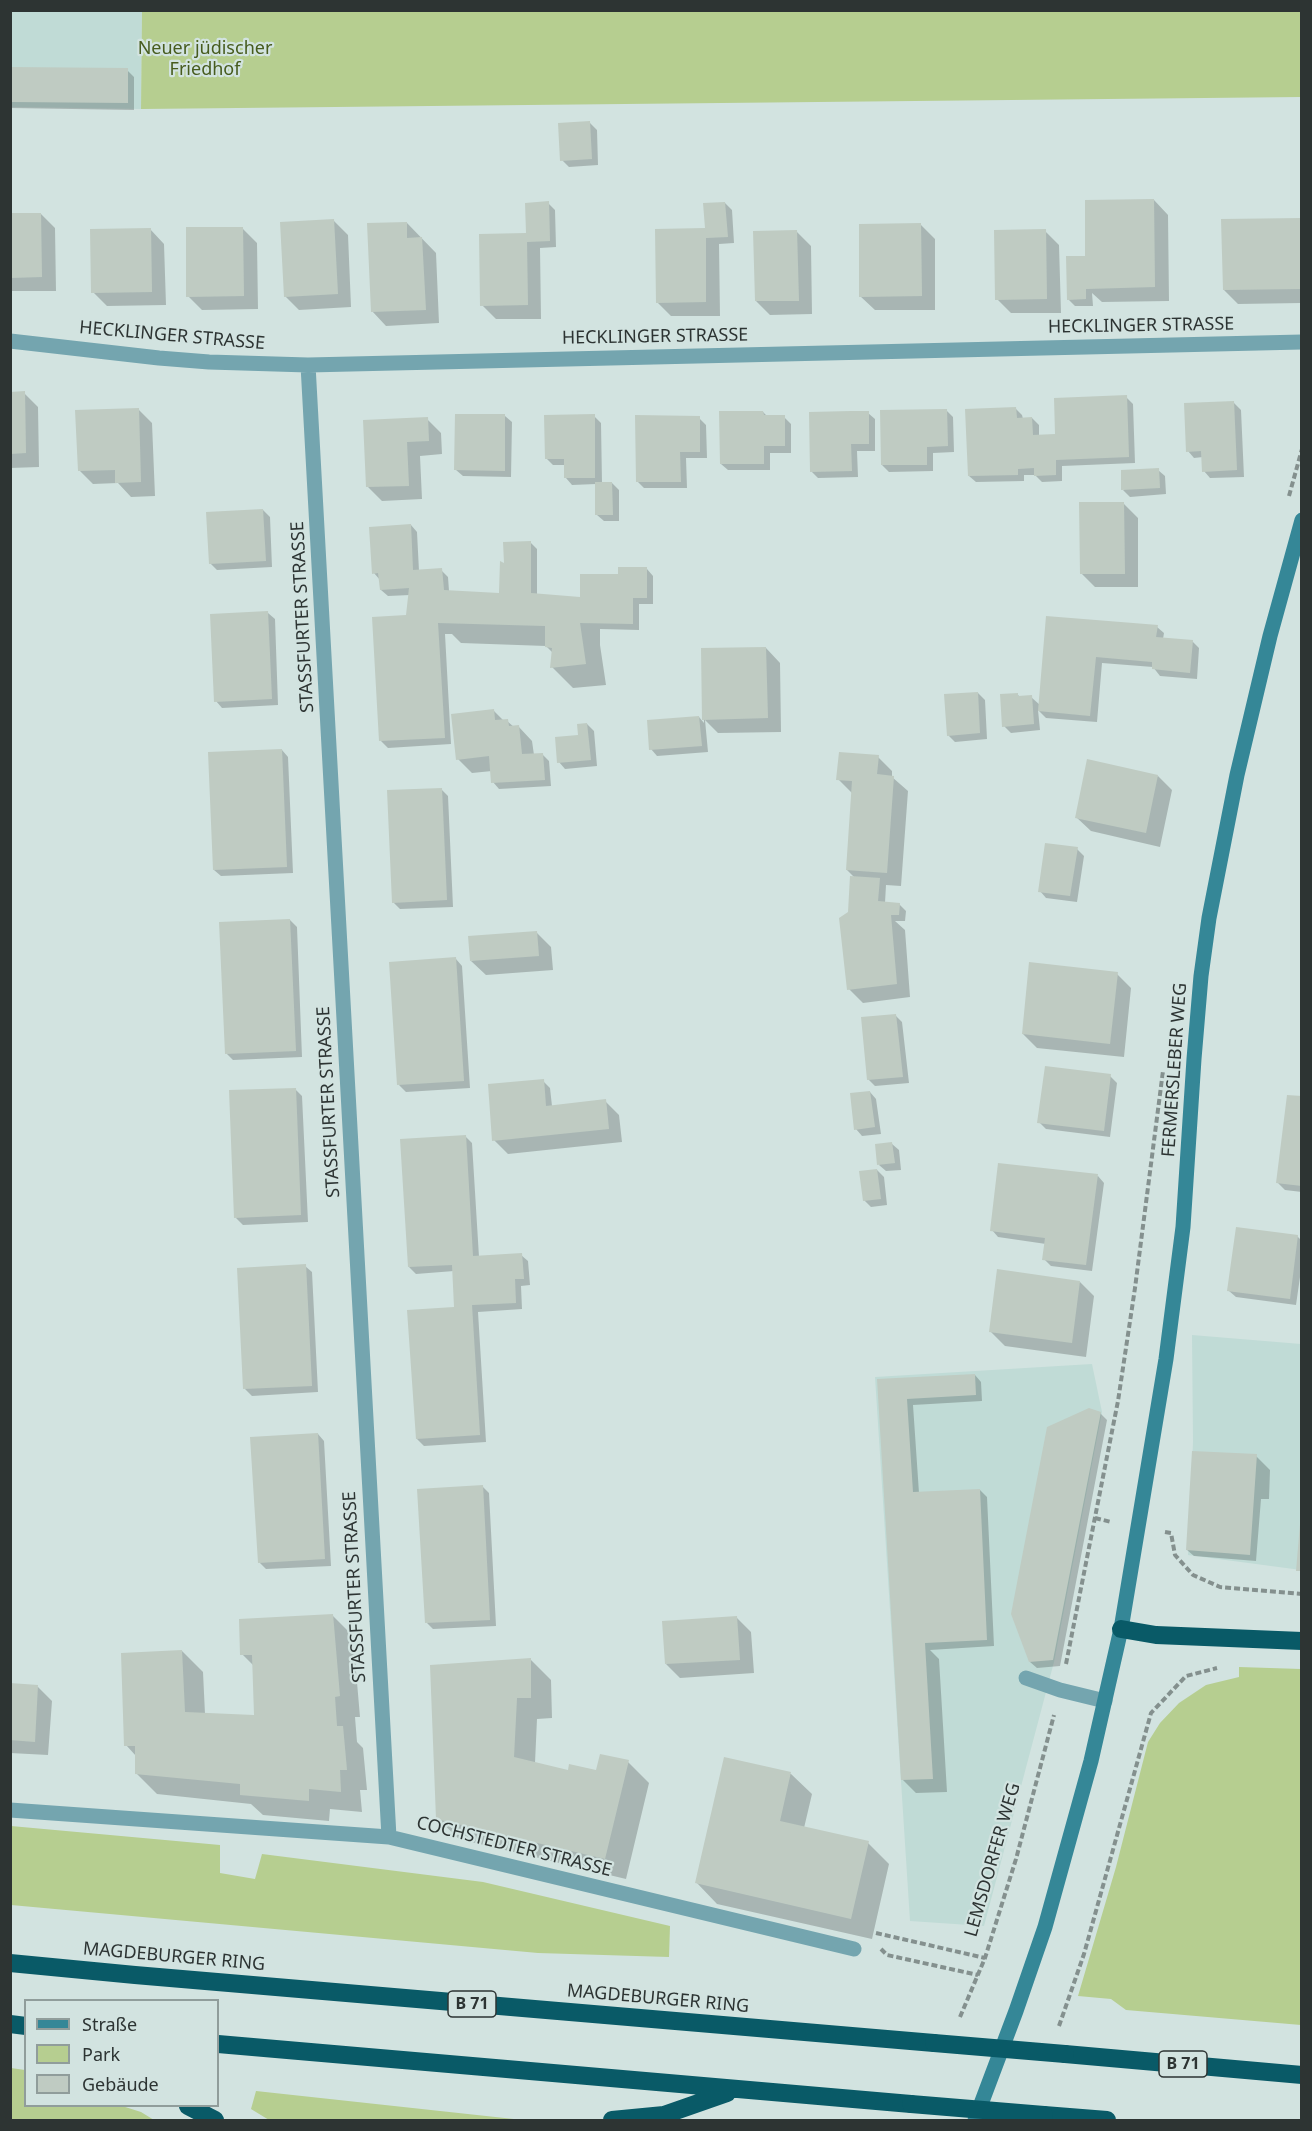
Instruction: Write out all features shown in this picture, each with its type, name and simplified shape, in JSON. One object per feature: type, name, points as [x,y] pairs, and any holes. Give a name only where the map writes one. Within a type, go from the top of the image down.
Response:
[{"type":"highway","points":[[1121,1629],[1156,1635],[1302,1641]]},
{"type":"highway","name":"MAGDEBURGER RING","points":[[10,1962],[135,1975],[1302,2075]]},
{"type":"highway","points":[[219,2044],[1107,2121]]},
{"type":"highway","points":[[612,2121],[664,2115],[735,2090]]},
{"type":"highway","points":[[190,2107],[215,2121]]},
{"type":"street","name":"HECKLINGER STRASSE","points":[[10,341],[179,360],[308,365],[1302,342]]},
{"type":"street","name":"STASSFURTER STRASSE","points":[[308,365],[389,1837]]},
{"type":"street","name":"FERMERSLEBER WEG","points":[[1121,1629],[1166,1359],[1183,1227],[1195,1047],[1209,918],[1237,775],[1270,636],[1302,520]]},
{"type":"street","points":[[975,2121],[1045,1927],[1077,1815],[1121,1629]]},
{"type":"street","points":[[1026,1678],[1060,1690],[1105,1701]]},
{"type":"street","name":"COCHSTEDTER STRASSE","points":[[10,1810],[389,1837],[854,1949]]},
{"type":"path","name":"FERMERSLEBER WEG","points":[[1078,1601],[1118,1401],[1152,1153]]},
{"type":"path","points":[[1171,1533],[1175,1555],[1193,1575],[1220,1587],[1302,1594]]},
{"type":"path","name":"LEMSDORFER WEG","points":[[956,2027],[985,1958],[1016,1859],[1060,1690],[1078,1601]]},
{"type":"path","points":[[1058,2032],[1084,1954],[1151,1713],[1186,1676],[1223,1667]]},
{"type":"path","points":[[854,1949],[861,1930],[985,1958]]},
{"type":"path","points":[[887,1955],[978,1975]]},
{"type":"shaded area","points":[[11,11],[142,11],[141,109],[11,107]]},
{"type":"shaded area","points":[[1192,1335],[1301,1344],[1301,1570],[1188,1555],[1193,1442]]},
{"type":"shaded area","points":[[1092,1364],[1102,1412],[1054,1662],[984,1926],[910,1921],[875,1377]]},
{"type":"green space","name":"Neuer jüdischer Friedhof","points":[[142,11],[1301,11],[1301,97],[141,109]]},
{"type":"green space","points":[[1239,1667],[1301,1669],[1301,2025],[1126,2010],[1111,1999],[1078,1996],[1116,1867],[1148,1742],[1160,1723],[1179,1703],[1206,1685],[1239,1677]]},
{"type":"green space","points":[[11,1826],[220,1845],[220,1873],[255,1879],[262,1854],[483,1882],[670,1926],[669,1957],[538,1953],[11,1905]]},
{"type":"green space","points":[[11,2068],[24,2070],[24,2107],[125,2107],[141,2112],[154,2120],[11,2120]]},
{"type":"green space","points":[[256,2091],[523,2120],[269,2120],[251,2109]]},
{"type":"building","points":[[10,67],[128,68],[128,103],[10,102]]},
{"type":"building","points":[[590,121],[592,159],[560,161],[558,123]]},
{"type":"building","points":[[1154,199],[1155,287],[1086,289],[1086,299],[1067,300],[1066,256],[1085,256],[1085,200]]},
{"type":"building","points":[[549,201],[550,241],[527,242],[528,305],[480,306],[479,234],[526,233],[525,203]]},
{"type":"building","points":[[725,202],[728,237],[706,238],[706,302],[656,303],[655,229],[705,228],[703,203]]},
{"type":"building","points":[[10,213],[41,213],[42,277],[10,278]]},
{"type":"building","points":[[1302,218],[1302,289],[1223,290],[1221,219]]},
{"type":"building","points":[[334,219],[338,294],[284,297],[280,222]]},
{"type":"building","points":[[407,222],[407,238],[422,237],[426,310],[371,312],[367,223]]},
{"type":"building","points":[[921,223],[922,296],[859,297],[859,224]]},
{"type":"building","points":[[186,227],[243,227],[244,296],[186,297]]},
{"type":"building","points":[[151,228],[152,292],[91,293],[90,229]]},
{"type":"building","points":[[1046,229],[1047,299],[995,300],[994,230]]},
{"type":"building","points":[[797,230],[799,301],[755,301],[753,231]]},
{"type":"building","points":[[25,391],[26,453],[10,454],[10,392]]},
{"type":"building","points":[[1127,395],[1129,457],[1056,460],[1056,475],[1034,476],[1034,468],[1018,469],[1018,475],[968,476],[965,409],[1016,407],[1017,418],[1032,417],[1033,435],[1055,434],[1054,398]]},
{"type":"building","points":[[1234,401],[1237,470],[1202,472],[1201,451],[1186,452],[1184,403]]},
{"type":"building","points":[[139,408],[141,482],[115,483],[115,470],[78,471],[75,410]]},
{"type":"building","points":[[947,409],[948,446],[927,447],[927,465],[881,465],[880,410]]},
{"type":"building","points":[[719,411],[763,411],[764,415],[785,415],[785,446],[764,446],[764,464],[720,464]]},
{"type":"building","points":[[869,411],[869,444],[851,444],[852,471],[810,472],[809,412]]},
{"type":"building","points":[[455,414],[505,414],[505,471],[454,470]]},
{"type":"building","points":[[595,414],[595,478],[564,478],[564,459],[545,459],[544,415]]},
{"type":"building","points":[[635,415],[700,416],[700,452],[680,452],[681,482],[636,482]]},
{"type":"building","points":[[428,417],[429,441],[407,442],[409,486],[366,487],[363,420]]},
{"type":"building","points":[[1159,468],[1160,488],[1121,490],[1121,470]]},
{"type":"building","points":[[595,482],[612,482],[613,515],[595,515]]},
{"type":"building","points":[[1079,502],[1124,502],[1125,574],[1080,574]]},
{"type":"building","points":[[263,509],[266,561],[209,564],[206,512]]},
{"type":"building","points":[[411,524],[413,570],[442,568],[444,590],[499,593],[500,561],[504,563],[503,542],[531,541],[531,593],[580,597],[580,574],[618,574],[618,567],[647,567],[647,598],[633,598],[633,624],[580,623],[586,664],[550,668],[552,648],[545,647],[545,626],[438,623],[445,738],[379,741],[372,617],[406,615],[409,588],[380,590],[378,573],[372,574],[369,527]]},
{"type":"building","points":[[268,611],[272,699],[214,702],[210,614]]},
{"type":"building","points":[[1046,616],[1158,625],[1156,637],[1193,640],[1190,673],[1152,669],[1152,662],[1096,657],[1090,716],[1038,711]]},
{"type":"building","points":[[766,647],[768,718],[702,720],[701,648]]},
{"type":"building","points":[[978,692],[980,733],[947,736],[944,694]]},
{"type":"building","points":[[1018,693],[1018,696],[1032,695],[1034,724],[1002,727],[1000,694]]},
{"type":"building","points":[[494,709],[495,720],[508,719],[509,726],[519,725],[522,754],[543,753],[545,780],[491,783],[489,756],[456,760],[451,714]]},
{"type":"building","points":[[699,716],[702,746],[649,750],[647,720]]},
{"type":"building","points":[[587,723],[591,760],[557,763],[555,737],[578,735],[577,724]]},
{"type":"building","points":[[282,749],[287,867],[213,870],[208,752]]},
{"type":"building","points":[[839,752],[879,755],[877,774],[894,776],[887,873],[846,870],[852,781],[836,780]]},
{"type":"building","points":[[1087,759],[1158,775],[1146,833],[1075,818]]},
{"type":"building","points":[[442,788],[447,900],[392,903],[387,790]]},
{"type":"building","points":[[1045,843],[1078,847],[1070,896],[1038,892]]},
{"type":"building","points":[[850,876],[880,878],[878,901],[900,903],[899,915],[891,915],[897,984],[847,990],[839,918],[848,912]]},
{"type":"building","points":[[290,919],[296,1051],[225,1054],[219,922]]},
{"type":"building","points":[[537,931],[539,956],[470,961],[468,936]]},
{"type":"building","points":[[456,957],[464,1081],[397,1085],[389,962]]},
{"type":"building","points":[[1029,962],[1118,972],[1110,1044],[1022,1034]]},
{"type":"building","points":[[896,1014],[903,1077],[867,1080],[861,1017]]},
{"type":"building","points":[[1045,1066],[1111,1074],[1104,1131],[1037,1123]]},
{"type":"building","points":[[544,1079],[546,1106],[606,1099],[609,1129],[492,1141],[488,1084]]},
{"type":"building","points":[[296,1088],[301,1215],[234,1218],[229,1090]]},
{"type":"building","points":[[870,1091],[875,1127],[854,1130],[850,1093]]},
{"type":"building","points":[[1287,1095],[1302,1096],[1302,1186],[1276,1183]]},
{"type":"building","points":[[466,1135],[473,1256],[522,1253],[524,1279],[515,1279],[516,1303],[472,1305],[480,1435],[416,1439],[407,1310],[454,1307],[452,1265],[408,1267],[400,1139]]},
{"type":"building","points":[[892,1142],[895,1163],[877,1165],[875,1144]]},
{"type":"building","points":[[998,1163],[1098,1174],[1086,1265],[1042,1260],[1045,1238],[990,1231]]},
{"type":"building","points":[[877,1169],[881,1199],[863,1201],[859,1171]]},
{"type":"building","points":[[1236,1227],[1298,1235],[1290,1299],[1227,1291]]},
{"type":"building","points":[[306,1264],[312,1386],[243,1389],[237,1268]]},
{"type":"building","points":[[997,1269],[1080,1281],[1072,1343],[989,1332]]},
{"type":"building","points":[[975,1374],[976,1395],[907,1399],[913,1492],[980,1489],[987,1640],[925,1643],[933,1779],[901,1780],[877,1379]]},
{"type":"building","points":[[1089,1408],[1101,1412],[1053,1660],[1029,1662],[1011,1614],[1047,1427]]},
{"type":"building","points":[[318,1433],[325,1559],[258,1563],[250,1437]]},
{"type":"building","points":[[1192,1451],[1257,1454],[1250,1555],[1186,1550]]},
{"type":"building","points":[[483,1485],[490,1620],[425,1623],[417,1489]]},
{"type":"building","points":[[1300,1524],[1302,1524],[1302,1571],[1296,1571]]},
{"type":"building","points":[[333,1614],[340,1696],[335,1697],[337,1726],[343,1726],[347,1770],[340,1770],[341,1792],[309,1789],[309,1801],[240,1795],[240,1784],[135,1774],[135,1746],[124,1746],[121,1653],[182,1650],[185,1712],[254,1715],[252,1655],[240,1655],[239,1619]]},
{"type":"building","points":[[737,1616],[740,1660],[665,1664],[662,1621]]},
{"type":"building","points":[[531,1658],[531,1698],[517,1698],[514,1757],[568,1770],[569,1764],[596,1770],[600,1754],[629,1760],[605,1859],[436,1819],[430,1665]]},
{"type":"building","points":[[10,1683],[38,1685],[35,1742],[10,1740]]},
{"type":"building","points":[[724,1757],[791,1772],[780,1821],[869,1841],[851,1919],[695,1883]]}]
